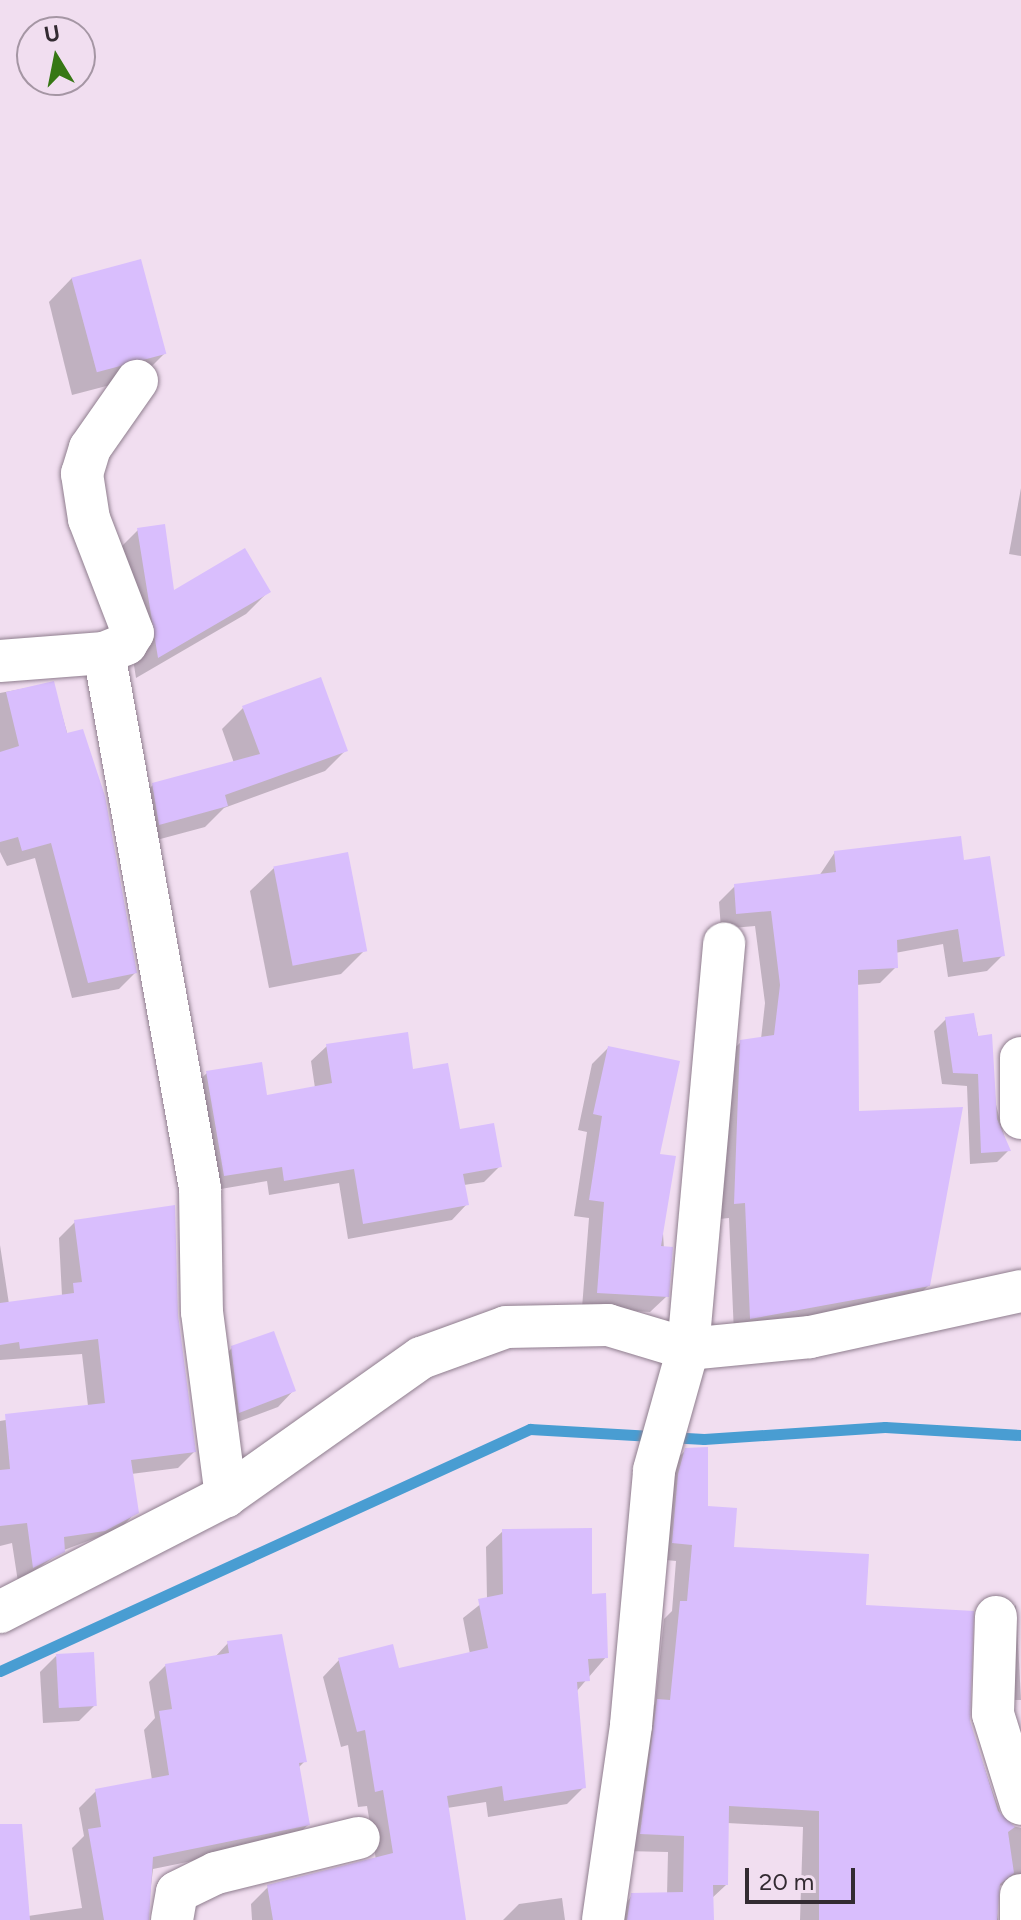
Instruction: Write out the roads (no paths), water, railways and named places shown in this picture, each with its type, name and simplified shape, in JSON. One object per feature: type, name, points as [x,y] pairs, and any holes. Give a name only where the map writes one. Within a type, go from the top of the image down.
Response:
[{"type":"street","points":[[0,661],[104,653],[126,644],[132,616],[89,519],[82,474],[90,448],[137,381]]},
{"type":"street","points":[[104,653],[200,1188],[202,1312],[226,1496]]},
{"type":"street","points":[[603,1920],[631,1725],[654,1470],[673,1412],[688,1349],[724,944]]},
{"type":"street","points":[[1021,1058],[1021,1118]]},
{"type":"street","points":[[0,1612],[226,1496],[421,1358],[506,1327],[608,1325],[688,1349],[810,1337],[1021,1291]]},
{"type":"street","points":[[996,1617],[993,1714],[1021,1804]]},
{"type":"street","points":[[172,1920],[177,1892],[216,1873],[359,1838]]},
{"type":"street","points":[[1021,1895],[1021,1920]]},
{"type":"waterway","points":[[0,1671],[530,1429],[704,1439],[885,1427],[1021,1435]]}]
